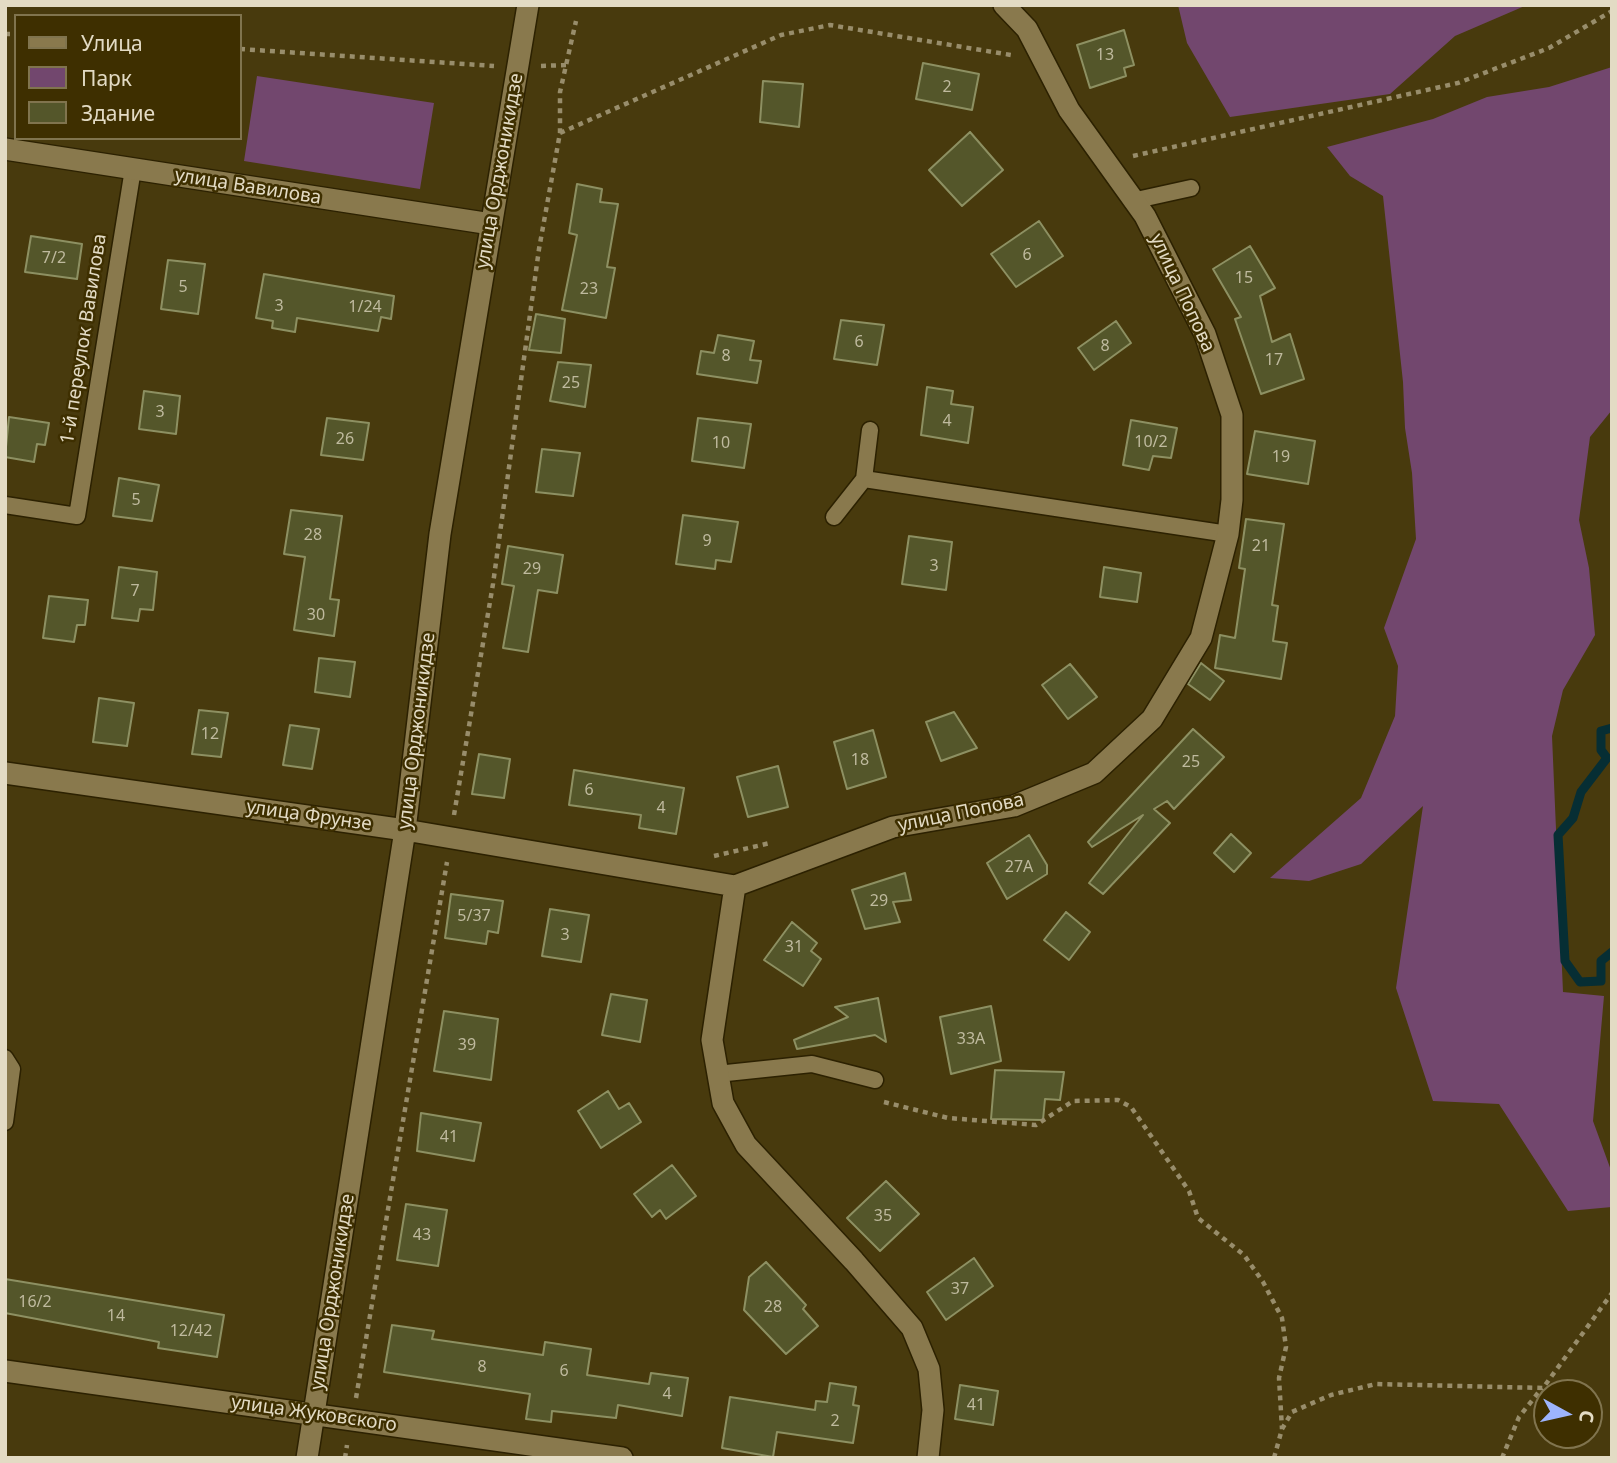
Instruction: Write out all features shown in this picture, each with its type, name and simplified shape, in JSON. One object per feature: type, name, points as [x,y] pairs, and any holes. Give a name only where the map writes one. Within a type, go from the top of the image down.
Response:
[{"type":"street","name":"улица Орджоникидзе","points":[[307,1458],[405,830],[440,534],[528,5]]},
{"type":"street","name":"улица Попова","points":[[735,886],[893,827],[1014,806],[1094,773],[1152,719],[1201,638],[1228,534],[1232,500],[1232,415],[1205,334],[1145,216],[1069,110],[1027,29],[1004,5]]},
{"type":"street","name":"улица Вавилова","points":[[5,149],[491,224]]},
{"type":"street","name":"улица Фрунзе","points":[[5,773],[405,830],[452,830],[735,886]]},
{"type":"street","points":[[735,886],[712,1040],[723,1103],[746,1145],[912,1328],[929,1369],[933,1410],[928,1458]]},
{"type":"street","name":"улица Жуковского","points":[[5,1371],[622,1458]]},
{"type":"lane","name":"1-й переулок Вавилова","points":[[5,505],[77,516],[133,169]]},
{"type":"lane","points":[[1132,201],[1191,188]]},
{"type":"lane","points":[[834,517],[864,479],[870,430]]},
{"type":"lane","points":[[864,479],[1228,534]]},
{"type":"lane","points":[[5,1122],[9,1063]]},
{"type":"lane","points":[[717,1074],[812,1064],[875,1080]]},
{"type":"path","points":[[1124,147],[1132,156],[1458,83],[1549,48],[1612,11]]},
{"type":"path","points":[[352,1420],[493,584],[539,248],[560,133],[560,92],[576,21]]},
{"type":"path","points":[[560,133],[781,35],[830,25],[1017,55]]},
{"type":"path","points":[[242,49],[518,67]]},
{"type":"path","points":[[706,858],[773,843]]},
{"type":"path","points":[[878,1100],[948,1118],[1037,1125],[1073,1101],[1092,1098],[1118,1100],[1131,1107],[1189,1191],[1198,1218],[1244,1255],[1263,1282],[1282,1318],[1286,1347],[1279,1378],[1282,1429]]},
{"type":"path","points":[[1550,1379],[1612,1293]]},
{"type":"path","points":[[1274,1458],[1282,1429],[1292,1412],[1331,1395],[1376,1384],[1533,1388]]},
{"type":"path","points":[[1502,1458],[1519,1417],[1533,1400]]},
{"type":"green space","points":[[1178,5],[1527,5],[1455,36],[1390,94],[1230,117],[1187,43]]},
{"type":"green space","points":[[1612,67],[1612,410],[1590,437],[1579,520],[1589,568],[1595,635],[1563,690],[1552,736],[1563,992],[1604,996],[1593,1121],[1612,1173],[1612,1207],[1568,1211],[1499,1104],[1433,1101],[1396,988],[1423,806],[1361,864],[1309,881],[1270,878],[1361,798],[1395,716],[1398,666],[1384,628],[1416,539],[1412,473],[1405,428],[1403,382],[1383,196],[1350,176],[1327,147],[1433,119],[1487,97],[1549,87]]},
{"type":"green space","points":[[257,76],[434,103],[420,189],[244,161]]},
{"type":"building","points":[[1124,30],[1134,65],[1124,68],[1126,76],[1090,88],[1077,45]]},
{"type":"building","points":[[923,63],[979,74],[972,110],[916,99]]},
{"type":"building","points":[[763,81],[803,84],[799,127],[760,122]]},
{"type":"building","points":[[970,132],[1003,170],[962,206],[929,170]]},
{"type":"building","points":[[577,184],[602,189],[600,202],[618,204],[607,267],[615,268],[606,318],[562,310],[577,235],[569,233]]},
{"type":"building","points":[[1039,221],[1063,256],[1016,287],[991,254]]},
{"type":"building","points":[[31,236],[82,244],[77,279],[25,272]]},
{"type":"building","points":[[1250,246],[1275,288],[1260,296],[1272,342],[1290,334],[1304,379],[1261,394],[1235,319],[1241,317],[1213,269]]},
{"type":"building","points":[[168,260],[205,264],[198,314],[161,309]]},
{"type":"building","points":[[264,274],[394,296],[391,319],[381,317],[378,331],[297,318],[295,332],[272,328],[273,321],[256,318]]},
{"type":"building","points":[[536,314],[565,319],[561,353],[529,350]]},
{"type":"building","points":[[841,320],[884,325],[877,365],[834,359]]},
{"type":"building","points":[[1116,321],[1131,343],[1094,370],[1078,348]]},
{"type":"building","points":[[718,335],[754,341],[750,360],[761,361],[757,383],[697,374],[701,351],[714,353]]},
{"type":"building","points":[[558,362],[591,365],[585,407],[550,401]]},
{"type":"building","points":[[927,387],[953,391],[951,404],[973,407],[968,443],[921,435]]},
{"type":"building","points":[[144,391],[180,396],[176,434],[139,429]]},
{"type":"building","points":[[9,417],[49,423],[45,445],[37,444],[34,462],[5,457]]},
{"type":"building","points":[[327,418],[369,423],[363,460],[321,455]]},
{"type":"building","points":[[698,418],[751,424],[744,468],[692,461]]},
{"type":"building","points":[[1131,420],[1177,428],[1171,458],[1153,456],[1149,470],[1123,465]]},
{"type":"building","points":[[1255,431],[1315,441],[1308,484],[1247,474]]},
{"type":"building","points":[[542,449],[580,453],[573,496],[536,492]]},
{"type":"building","points":[[119,478],[159,485],[152,521],[113,516]]},
{"type":"building","points":[[291,510],[342,516],[330,599],[339,600],[334,636],[294,630],[305,557],[284,554]]},
{"type":"building","points":[[683,515],[738,522],[731,562],[716,560],[715,569],[676,564]]},
{"type":"building","points":[[1246,519],[1284,524],[1272,605],[1278,606],[1273,641],[1287,643],[1281,679],[1215,668],[1220,635],[1235,638],[1245,569],[1239,568]]},
{"type":"building","points":[[909,536],[952,542],[946,590],[902,584]]},
{"type":"building","points":[[508,546],[563,555],[557,593],[538,590],[528,652],[503,648],[514,586],[502,584]]},
{"type":"building","points":[[119,567],[157,572],[153,610],[140,609],[138,621],[112,618]]},
{"type":"building","points":[[1104,567],[1141,573],[1137,602],[1100,597]]},
{"type":"building","points":[[49,596],[88,600],[85,625],[77,625],[74,642],[43,638]]},
{"type":"building","points":[[319,658],[355,662],[350,697],[315,692]]},
{"type":"building","points":[[1201,663],[1224,681],[1210,700],[1188,684]]},
{"type":"building","points":[[1070,664],[1097,697],[1068,719],[1042,685]]},
{"type":"building","points":[[99,698],[134,703],[127,746],[93,742]]},
{"type":"building","points":[[199,710],[228,713],[221,757],[192,754]]},
{"type":"building","points":[[954,712],[977,748],[941,761],[926,722]]},
{"type":"building","points":[[290,725],[319,729],[312,769],[283,765]]},
{"type":"building","points":[[1193,729],[1224,757],[1174,809],[1167,801],[1154,809],[1170,823],[1103,894],[1089,883],[1143,815],[1092,847],[1088,842]]},
{"type":"building","points":[[873,730],[886,777],[847,789],[834,742]]},
{"type":"building","points":[[479,754],[510,759],[504,798],[472,794]]},
{"type":"building","points":[[778,766],[788,807],[748,817],[737,777]]},
{"type":"building","points":[[574,770],[684,788],[676,834],[639,828],[641,815],[569,805]]},
{"type":"building","points":[[1231,834],[1251,853],[1234,872],[1214,853]]},
{"type":"building","points":[[1029,835],[1047,865],[1047,874],[1007,899],[987,863]]},
{"type":"building","points":[[905,873],[911,900],[893,902],[900,922],[865,929],[852,890]]},
{"type":"building","points":[[451,894],[503,901],[498,933],[488,931],[486,944],[445,938]]},
{"type":"building","points":[[550,909],[589,915],[581,962],[542,956]]},
{"type":"building","points":[[1066,912],[1090,932],[1069,960],[1044,940]]},
{"type":"building","points":[[792,922],[817,943],[811,951],[821,959],[803,986],[764,960]]},
{"type":"building","points":[[611,994],[647,1000],[640,1042],[602,1035]]},
{"type":"building","points":[[878,998],[886,1042],[875,1035],[797,1049],[794,1040],[848,1017],[835,1007]]},
{"type":"building","points":[[991,1006],[1001,1061],[951,1074],[940,1017]]},
{"type":"building","points":[[444,1011],[498,1019],[491,1080],[434,1071]]},
{"type":"building","points":[[995,1070],[1064,1072],[1060,1100],[1045,1099],[1043,1120],[991,1119]]},
{"type":"building","points":[[608,1091],[619,1109],[629,1103],[641,1122],[601,1148],[578,1111]]},
{"type":"building","points":[[421,1113],[481,1123],[474,1161],[417,1151]]},
{"type":"building","points":[[672,1165],[696,1196],[666,1219],[660,1210],[652,1217],[634,1194]]},
{"type":"building","points":[[886,1181],[919,1214],[880,1251],[847,1218]]},
{"type":"building","points":[[406,1204],[447,1210],[438,1266],[397,1260]]},
{"type":"building","points":[[974,1258],[993,1286],[946,1320],[927,1292]]},
{"type":"building","points":[[766,1262],[806,1305],[803,1309],[818,1326],[786,1354],[744,1310],[749,1277]]},
{"type":"building","points":[[5,1279],[224,1315],[217,1357],[158,1348],[159,1342],[5,1313]]},
{"type":"building","points":[[392,1325],[434,1331],[432,1339],[543,1355],[545,1342],[591,1349],[587,1375],[649,1384],[651,1373],[688,1378],[682,1416],[618,1405],[616,1418],[552,1411],[551,1422],[526,1419],[530,1394],[384,1372]]},
{"type":"building","points":[[830,1383],[856,1387],[853,1405],[859,1406],[853,1443],[777,1432],[773,1457],[722,1448],[730,1397],[815,1410],[816,1401],[827,1402]]},
{"type":"building","points":[[960,1385],[998,1391],[993,1425],[955,1419]]},
{"type":"waterway","points":[[1612,728],[1601,731],[1601,750],[1607,758],[1581,792],[1573,818],[1558,835],[1565,961],[1580,982],[1601,981],[1601,961],[1612,952]]}]
